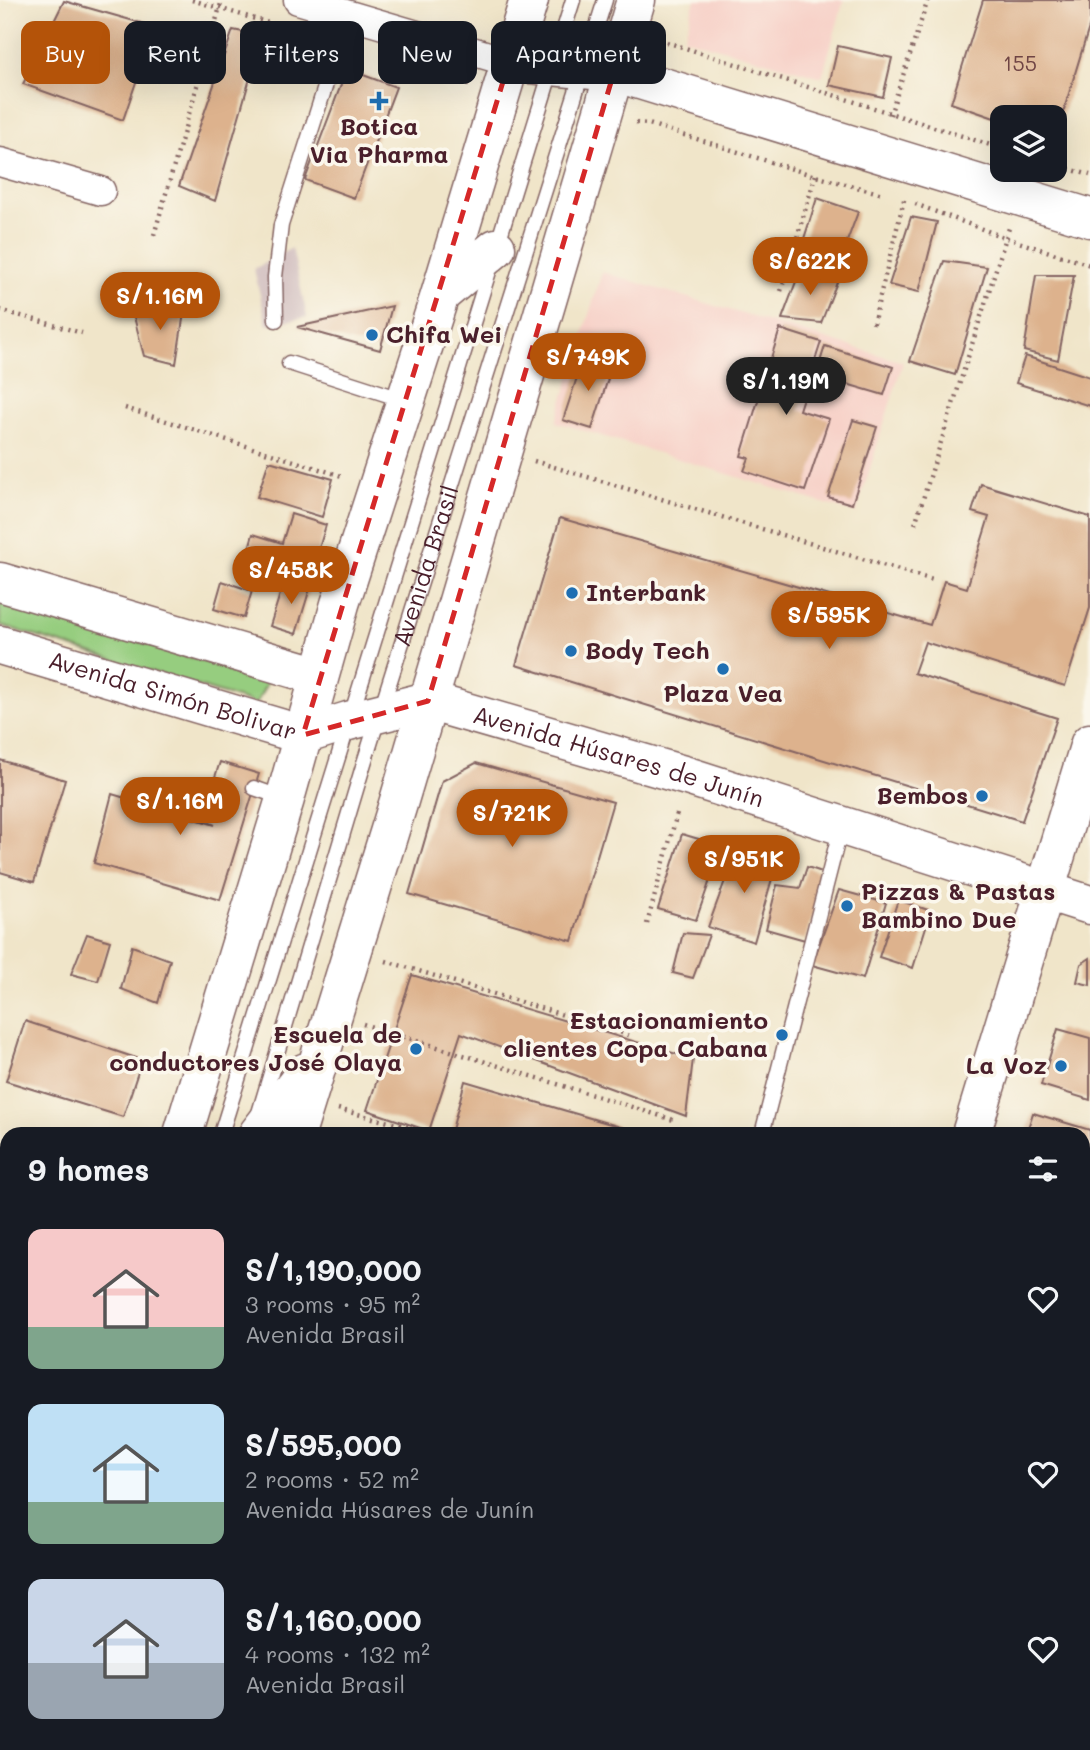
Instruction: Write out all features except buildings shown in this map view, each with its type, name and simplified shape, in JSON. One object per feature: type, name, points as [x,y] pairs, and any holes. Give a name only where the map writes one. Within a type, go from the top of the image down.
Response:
[{"type":"main road","points":[[522,21],[529,0]]},
{"type":"main road","points":[[185,1127],[270,793],[303,735],[340,604],[440,295],[502,84]]},
{"type":"main road","name":"Avenida Brasil","points":[[301,1118],[600,120],[589,84]]},
{"type":"main road","points":[[638,84],[877,152],[908,182],[1019,197],[1090,218]]},
{"type":"main road","points":[[440,295],[496,248]]},
{"type":"main road","points":[[0,582],[319,676]]},
{"type":"main road","name":"Avenida Simón Bolivar","points":[[0,645],[303,735],[428,701]]},
{"type":"main road","name":"Avenida Húsares de Junín","points":[[428,701],[687,776],[1090,905]]},
{"type":"main road","points":[[973,1127],[1090,743]]},
{"type":"main road","points":[[263,1127],[321,1053]]},
{"type":"street","points":[[298,0],[491,57]]},
{"type":"street","points":[[0,162],[100,191]]},
{"type":"lane","name":"Avenida Brasil","points":[[573,0],[576,21]]},
{"type":"lane","points":[[276,320],[275,276],[281,225],[348,15]]},
{"type":"lane","name":"Avenida Brasil","points":[[254,1127],[364,717],[496,248],[577,84]]},
{"type":"lane","name":"Avenida Brasil","points":[[223,1127],[579,84]]},
{"type":"lane","points":[[289,363],[406,400]]},
{"type":"lane","points":[[764,1127],[841,825]]},
{"type":"path","points":[[153,235],[222,0]]},
{"type":"path","points":[[877,152],[928,0]]},
{"type":"path","points":[[623,10],[890,114],[990,145]]},
{"type":"path","points":[[600,120],[649,124],[815,176],[908,182],[1006,238],[1090,265]]},
{"type":"path","points":[[782,291],[827,137]]},
{"type":"path","points":[[1067,168],[1090,175]]},
{"type":"path","points":[[873,324],[908,182]]},
{"type":"path","points":[[915,524],[1019,197]]},
{"type":"path","points":[[0,310],[82,333]]},
{"type":"path","points":[[125,408],[377,487]]},
{"type":"path","points":[[502,452],[933,580]]},
{"type":"path","points":[[647,923],[687,776]]},
{"type":"path","points":[[385,961],[632,1035]]},
{"type":"path","points":[[334,1012],[365,1025],[677,1121]]},
{"type":"path","points":[[301,1118],[339,1109],[408,1127]]},
{"type":"highlighted area","points":[[509,62],[614,72],[428,701],[303,735]]},
{"type":"shaded area","points":[[695,0],[844,0],[822,77],[684,38]]},
{"type":"shaded area","points":[[292,248],[307,317],[267,325],[254,269]]},
{"type":"shaded area","points":[[602,272],[903,362],[856,513],[556,422]]},
{"type":"green space","points":[[0,599],[268,681],[256,704],[0,625]]},
{"type":"place","name":"Botica Via Pharma","points":[[379,101]]},
{"type":"place","name":"Chifa Wei","points":[[372,335]]},
{"type":"place","name":"Interbank","points":[[572,593]]},
{"type":"place","name":"Body Tech","points":[[571,651]]},
{"type":"place","name":"Plaza Vea","points":[[723,669]]},
{"type":"place","name":"Bembos","points":[[982,796]]},
{"type":"place","name":"Pizzas & Pastas Bambino Due","points":[[847,906]]},
{"type":"place","name":"Estacionamiento clientes Copa Cabana","points":[[782,1035]]},
{"type":"place","name":"Escuela de conductores José Olaya","points":[[416,1049]]},
{"type":"place","name":"La Voz","points":[[1061,1066]]}]
